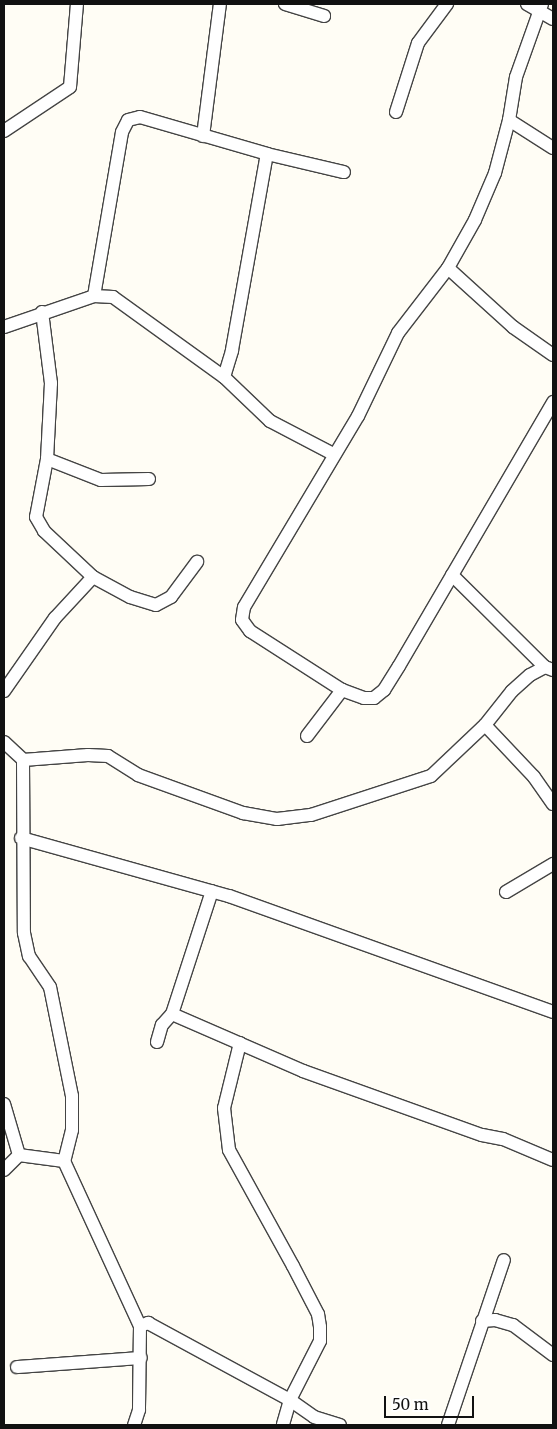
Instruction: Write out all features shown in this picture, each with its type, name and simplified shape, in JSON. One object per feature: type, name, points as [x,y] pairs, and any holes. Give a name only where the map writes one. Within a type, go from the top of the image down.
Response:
[{"type":"street","points":[[4,131],[70,87],[77,4]]},
{"type":"street","points":[[203,136],[220,4]]},
{"type":"street","points":[[286,4],[324,16]]},
{"type":"street","points":[[396,112],[418,43],[447,4]]},
{"type":"street","points":[[553,19],[535,6],[516,77],[509,120],[496,173],[448,268],[398,333],[358,416],[333,454],[244,607],[242,620],[250,631],[342,690],[364,698],[374,698],[384,690],[553,402]]},
{"type":"street","points":[[94,296],[122,132],[128,120],[140,117],[267,154],[344,172]]},
{"type":"street","points":[[509,120],[553,148]]},
{"type":"street","points":[[224,378],[232,350],[267,154]]},
{"type":"street","points":[[448,268],[513,327],[553,355]]},
{"type":"street","points":[[4,327],[42,312],[94,296],[113,297],[224,378],[270,421],[333,454]]},
{"type":"street","points":[[42,312],[51,383],[47,459],[36,517],[44,531],[93,577],[130,597],[156,605],[171,598],[197,562]]},
{"type":"street","points":[[47,459],[101,480],[149,479]]},
{"type":"street","points":[[22,760],[88,755],[108,756],[138,775],[243,813],[277,820],[311,816],[431,776],[485,726],[512,691],[530,675],[549,669],[452,575]]},
{"type":"street","points":[[4,691],[55,618],[93,577]]},
{"type":"street","points":[[307,736],[342,690]]},
{"type":"street","points":[[485,726],[534,777],[553,804]]},
{"type":"street","points":[[4,742],[22,760],[21,838],[24,933],[29,956],[50,987],[72,1096],[72,1130],[64,1161],[140,1326],[139,1410],[134,1425]]},
{"type":"street","points":[[21,838],[212,891],[553,1012]]},
{"type":"street","points":[[506,892],[553,864]]},
{"type":"street","points":[[158,1042],[162,1026],[172,1014],[212,891]]},
{"type":"street","points":[[172,1014],[303,1071],[482,1135],[503,1139],[553,1160]]},
{"type":"street","points":[[240,1043],[224,1108],[229,1150],[298,1274],[318,1314],[320,1327],[320,1341],[290,1400],[283,1425]]},
{"type":"street","points":[[4,1104],[19,1155]]},
{"type":"street","points":[[19,1155],[64,1161]]},
{"type":"street","points":[[4,1170],[19,1155]]},
{"type":"street","points":[[448,1425],[504,1260]]},
{"type":"street","points":[[482,1321],[495,1320],[513,1325],[553,1355]]},
{"type":"street","points":[[140,1326],[148,1323],[290,1400],[314,1417],[340,1425]]},
{"type":"street","points":[[17,1367],[141,1358]]}]
